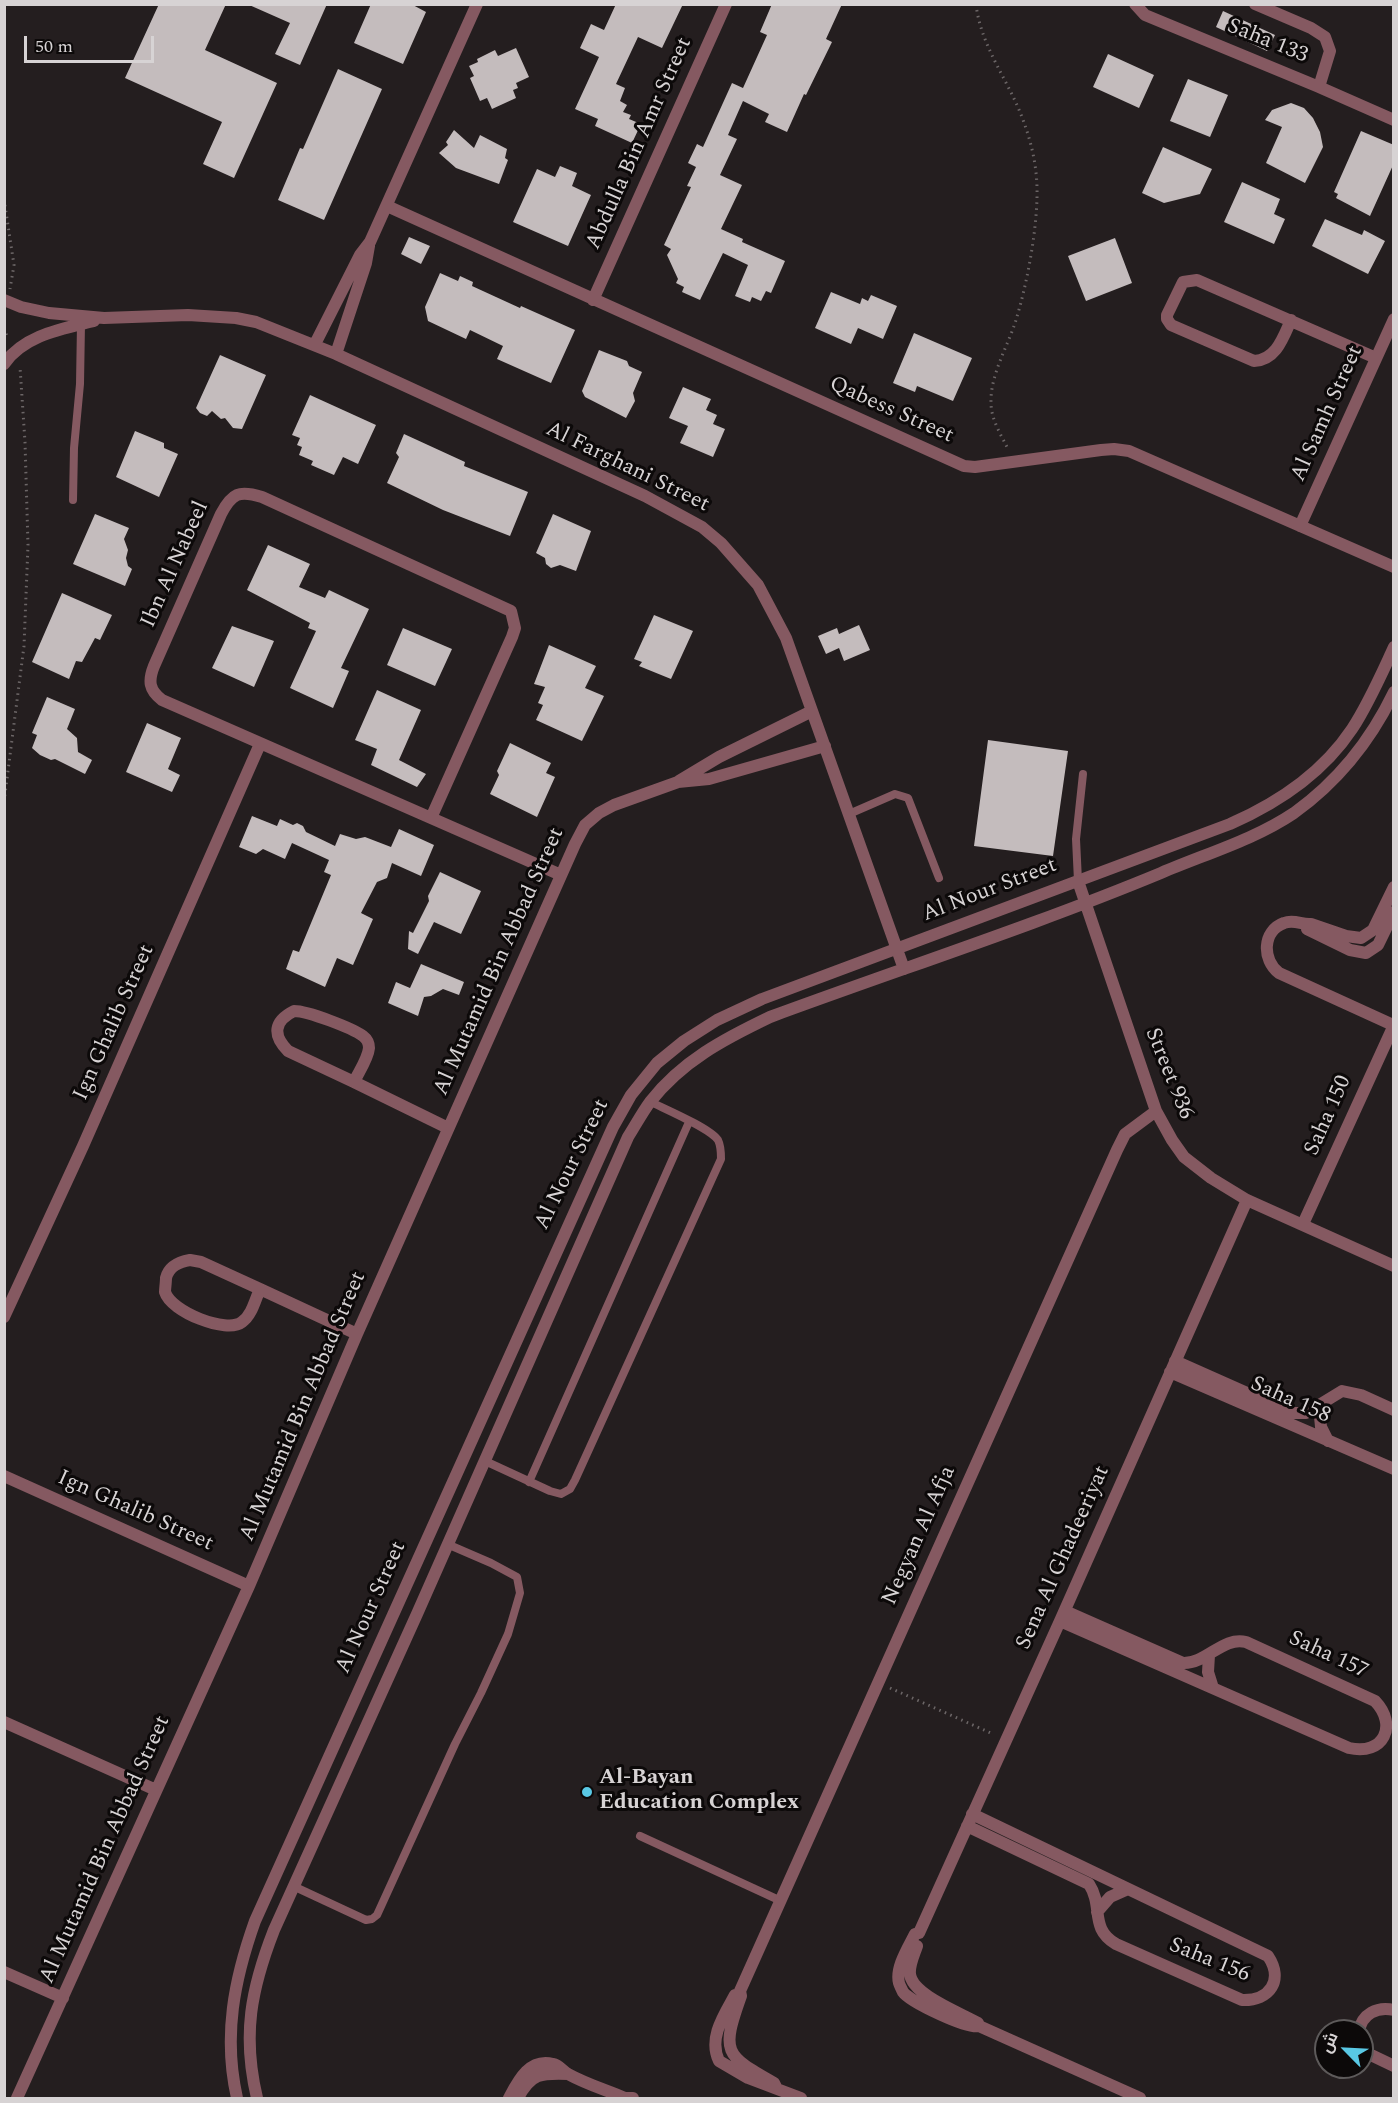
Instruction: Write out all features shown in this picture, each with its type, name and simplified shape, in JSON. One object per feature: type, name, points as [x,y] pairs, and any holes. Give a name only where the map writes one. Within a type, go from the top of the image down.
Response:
[{"type":"street","points":[[315,344],[360,255],[370,242],[477,4]]},
{"type":"street","name":"Abdulla Bin Amr Street","points":[[593,300],[726,4]]},
{"type":"street","name":"Saha 133","points":[[1135,4],[1145,15],[1394,120]]},
{"type":"street","name":"Saha 133","points":[[1255,4],[1311,28],[1325,37],[1330,51],[1319,87]]},
{"type":"street","name":"Qabess Street","points":[[387,206],[954,463],[975,467],[1107,449],[1130,451],[1394,567]]},
{"type":"street","points":[[336,354],[366,263],[370,242]]},
{"type":"street","points":[[1291,320],[1271,356],[1262,361],[1254,361],[1171,325],[1167,315],[1183,282],[1192,280],[1202,282],[1291,320],[1376,358]]},
{"type":"street","name":"Al Farghani Street","points":[[5,301],[49,313],[104,318],[188,315],[236,318],[256,322],[315,344],[645,496],[702,527],[728,550],[758,585],[786,638],[904,969]]},
{"type":"street","name":"Al Farghani Street","points":[[4,364],[15,351],[43,335],[104,318]]},
{"type":"street","name":"Al Samh Street","points":[[1300,526],[1394,319]]},
{"type":"street","name":"Ibn Al Nabeel","points":[[432,818],[512,637],[515,628],[511,611],[262,497],[239,493],[229,500],[221,514],[150,676],[153,694],[260,744],[561,875]]},
{"type":"street","name":"Al Nour Street","points":[[237,2098],[230,2070],[231,2014],[241,1959],[255,1921],[613,1127],[631,1095],[657,1063],[684,1041],[717,1020],[762,999],[1230,824],[1280,799],[1321,766],[1351,730],[1368,703],[1394,647]]},
{"type":"street","name":"Al Nour Street","points":[[257,2098],[250,2069],[249,2017],[260,1967],[293,1886],[484,1464],[628,1137],[651,1102],[697,1056],[726,1038],[770,1017],[1084,905],[1253,835],[1293,813],[1337,776],[1360,749],[1389,712],[1394,692]]},
{"type":"street","points":[[1368,703],[1389,712]]},
{"type":"street","name":"Al Mutamid Bin Abbad Street","points":[[17,2098],[249,1587],[357,1334],[585,825],[599,813],[614,805],[678,782],[718,757],[812,711]]},
{"type":"street","name":"Ign Ghalib Street","points":[[4,1317],[83,1146],[260,744]]},
{"type":"street","name":"Al Mutamid Bin Abbad Street","points":[[678,782],[709,779],[825,746]]},
{"type":"street","name":"Street 936","points":[[1077,881],[1156,1111],[1184,1157],[1211,1178],[1246,1200],[1394,1266]]},
{"type":"street","name":"Saha 150","points":[[1303,1224],[1393,1025],[1279,973],[1270,966],[1267,944],[1272,932],[1282,924],[1292,921],[1361,938],[1374,930],[1394,887]]},
{"type":"street","points":[[1305,926],[1309,931],[1350,950],[1366,953],[1378,945],[1394,912]]},
{"type":"street","points":[[354,1082],[369,1047],[363,1036],[305,1011],[294,1011],[285,1015],[278,1024],[277,1034],[280,1044],[288,1051],[448,1128]]},
{"type":"street","name":"Negyan Al Afja","points":[[801,2098],[776,2087],[774,2083],[742,2065],[731,2050],[730,2029],[741,1996],[740,1991],[1117,1150],[1125,1134],[1156,1111]]},
{"type":"street","name":"Sena Al Ghadeeriyat","points":[[1140,2098],[979,2026],[978,2023],[926,1995],[913,1984],[910,1968],[920,1938],[919,1933],[1246,1200]]},
{"type":"street","points":[[260,1289],[250,1314],[236,1326],[227,1326],[193,1317],[172,1303],[165,1292],[169,1270],[178,1262],[190,1260],[201,1262],[260,1289],[357,1334]]},
{"type":"street","name":"Saha 158","points":[[1172,1366],[1292,1413],[1306,1413],[1336,1394],[1350,1392],[1394,1410]]},
{"type":"street","name":"Saha 158","points":[[1172,1366],[1328,1441],[1394,1469]]},
{"type":"street","points":[[1319,1406],[1321,1427],[1328,1441]]},
{"type":"street","points":[[462,1459],[484,1464]]},
{"type":"street","name":"Ign Ghalib Street","points":[[4,1476],[249,1587]]},
{"type":"street","name":"Saha 157","points":[[1062,1616],[1177,1662],[1188,1663],[1209,1655],[1234,1641],[1246,1642],[1375,1701],[1384,1709],[1388,1719],[1388,1729],[1384,1739],[1374,1748],[1362,1751],[1349,1748],[1213,1688],[1062,1616]]},
{"type":"street","points":[[1209,1655],[1208,1672],[1213,1688]]},
{"type":"street","points":[[4,1722],[156,1790]]},
{"type":"street","name":"Saha 156","points":[[967,1826],[1089,1884],[1095,1898],[1102,1932],[1116,1944],[1242,2000],[1255,2000],[1268,1992],[1275,1979],[1275,1965],[1268,1956],[972,1814]]},
{"type":"street","points":[[1097,1911],[1110,1897],[1128,1889]]},
{"type":"street","points":[[4,1972],[63,1998]]},
{"type":"street","points":[[1364,2019],[1375,2010],[1386,2008],[1394,2010]]},
{"type":"street","points":[[1374,2056],[1394,2066]]},
{"type":"street","points":[[509,2098],[520,2078],[529,2068],[552,2063],[568,2073],[625,2098],[633,2098]]},
{"type":"street","points":[[518,2098],[526,2084],[538,2075],[548,2072],[568,2073]]},
{"type":"lane","points":[[73,500],[81,324]]},
{"type":"lane","points":[[1077,881],[1076,839],[1083,774]]},
{"type":"lane","points":[[849,814],[895,794],[908,798],[939,878]]},
{"type":"lane","points":[[484,1464],[561,1494],[570,1489],[721,1159],[721,1146],[717,1138],[651,1102]]},
{"type":"lane","points":[[529,1482],[689,1122]]},
{"type":"lane","points":[[293,1886],[366,1920],[377,1915],[455,1744],[495,1664],[516,1613],[520,1593],[517,1577],[492,1563],[447,1544]]},
{"type":"lane","points":[[640,1836],[781,1901]]},
{"type":"path","points":[[976,4],[984,38],[1029,135],[1036,166],[1037,197],[1033,237],[1020,304],[996,375],[991,402],[997,427],[1015,462]]},
{"type":"path","points":[[4,200],[14,265],[13,281],[5,301]]},
{"type":"path","points":[[4,328],[20,365],[28,545],[24,646],[4,802]]},
{"type":"path","points":[[878,1683],[1006,1740]]},
{"type":"building","points":[[159,4],[226,4],[205,50],[277,83],[234,178],[203,164],[222,122],[125,78]]},
{"type":"building","points":[[247,4],[327,4],[300,65],[275,54],[290,23]]},
{"type":"building","points":[[371,4],[411,4],[426,12],[403,64],[354,43]]},
{"type":"building","points":[[616,4],[683,4],[662,48],[638,37],[616,84],[625,88],[620,101],[627,105],[623,112],[631,115],[629,119],[641,124],[632,143],[595,126],[598,119],[575,109],[599,57],[580,48],[591,24],[604,30]]},
{"type":"building","points":[[772,4],[842,4],[826,39],[832,42],[787,132],[765,122],[769,114],[743,101],[728,135],[737,139],[720,175],[742,185],[721,229],[743,239],[742,242],[785,261],[771,293],[766,291],[761,301],[752,297],[750,302],[735,296],[748,265],[723,253],[700,300],[682,292],[684,287],[676,283],[678,279],[667,255],[671,249],[664,245],[691,187],[687,186],[696,167],[688,163],[697,144],[703,147],[732,83],[743,88],[767,35],[760,32]]},
{"type":"building","points":[[1223,11],[1275,35],[1267,51],[1216,27]]},
{"type":"building","points":[[516,48],[529,77],[516,83],[518,88],[513,90],[516,98],[492,109],[487,98],[480,101],[470,78],[474,76],[469,66],[495,50],[498,56]]},
{"type":"building","points":[[1108,54],[1154,75],[1139,108],[1093,87]]},
{"type":"building","points":[[338,69],[382,89],[324,220],[278,200]]},
{"type":"building","points":[[1188,79],[1228,95],[1210,137],[1170,121]]},
{"type":"building","points":[[1291,103],[1304,108],[1313,118],[1320,132],[1323,147],[1305,183],[1266,163],[1282,127],[1265,120],[1272,110]]},
{"type":"building","points":[[454,130],[474,148],[480,135],[507,149],[505,158],[508,160],[499,184],[456,168],[439,153],[448,145],[446,142]]},
{"type":"building","points":[[1361,131],[1394,145],[1394,163],[1370,216],[1336,198],[1338,194],[1334,192]]},
{"type":"building","points":[[1163,147],[1212,169],[1200,194],[1164,203],[1142,193]]},
{"type":"building","points":[[560,166],[577,173],[572,186],[591,195],[568,246],[513,222],[537,169],[555,177]]},
{"type":"building","points":[[1242,182],[1280,199],[1274,214],[1285,219],[1274,244],[1224,222]]},
{"type":"building","points":[[1325,219],[1362,235],[1364,230],[1385,241],[1368,274],[1312,246]]},
{"type":"building","points":[[409,237],[430,246],[421,264],[401,254]]},
{"type":"building","points":[[1115,238],[1132,283],[1086,301],[1068,256]]},
{"type":"building","points":[[440,273],[458,281],[460,276],[473,282],[472,286],[575,330],[551,383],[497,359],[503,346],[470,330],[466,339],[428,321],[425,307]]},
{"type":"building","points":[[831,292],[860,304],[862,298],[868,301],[871,295],[897,306],[883,339],[858,328],[851,344],[815,328]]},
{"type":"building","points":[[914,333],[972,358],[953,401],[917,386],[915,392],[893,383]]},
{"type":"building","points":[[599,350],[627,361],[629,366],[642,372],[633,393],[635,401],[626,418],[585,397],[582,391]]},
{"type":"building","points":[[220,355],[266,375],[242,429],[233,428],[225,418],[221,419],[212,411],[207,416],[196,408]]},
{"type":"building","points":[[683,387],[711,399],[706,410],[717,415],[713,424],[725,429],[713,457],[680,443],[688,426],[669,418]]},
{"type":"building","points":[[310,395],[376,425],[358,464],[343,457],[334,475],[311,465],[313,461],[299,455],[302,447],[297,445],[300,438],[292,435]]},
{"type":"building","points":[[135,431],[164,443],[164,448],[178,454],[159,497],[116,477]]},
{"type":"building","points":[[404,434],[465,462],[464,466],[528,492],[510,536],[443,510],[387,483],[399,457],[396,453]]},
{"type":"building","points":[[95,514],[129,528],[124,539],[128,550],[126,558],[128,566],[132,569],[125,586],[73,564]]},
{"type":"building","points":[[553,514],[591,531],[576,571],[560,565],[551,568],[546,564],[545,558],[536,553]]},
{"type":"building","points":[[268,545],[310,564],[299,587],[325,598],[329,590],[369,609],[341,668],[349,671],[333,708],[290,688],[316,631],[308,628],[310,623],[247,590]]},
{"type":"building","points":[[62,593],[112,615],[100,640],[95,638],[82,662],[76,661],[69,679],[32,662]]},
{"type":"building","points":[[654,615],[693,631],[671,679],[639,666],[642,662],[634,659]]},
{"type":"building","points":[[859,625],[870,650],[844,661],[839,648],[826,654],[818,636],[837,628],[839,634]]},
{"type":"building","points":[[232,626],[274,641],[254,687],[212,668]]},
{"type":"building","points":[[403,628],[452,649],[435,686],[387,665]]},
{"type":"building","points":[[549,645],[596,666],[585,688],[604,696],[582,741],[536,720],[543,705],[538,703],[545,687],[534,684]]},
{"type":"building","points":[[377,690],[421,710],[399,760],[426,774],[417,787],[371,765],[377,749],[355,740]]},
{"type":"building","points":[[47,697],[75,709],[67,729],[77,738],[78,752],[92,760],[85,774],[55,759],[51,760],[40,755],[32,748],[37,735],[32,733]]},
{"type":"building","points":[[147,723],[181,738],[168,769],[180,775],[172,792],[126,772]]},
{"type":"building","points":[[988,740],[1068,751],[1053,856],[974,846]]},
{"type":"building","points":[[510,743],[551,763],[546,773],[555,777],[537,817],[490,794],[499,775],[497,771]]},
{"type":"building","points":[[252,816],[277,826],[280,819],[293,825],[297,823],[303,826],[306,832],[335,846],[340,834],[356,839],[365,837],[391,847],[399,829],[434,845],[421,876],[392,863],[387,878],[377,882],[361,913],[373,919],[353,965],[337,958],[325,987],[286,969],[293,950],[299,952],[331,875],[324,872],[329,860],[292,843],[285,859],[263,849],[256,854],[239,847]]},
{"type":"building","points":[[440,872],[481,891],[461,934],[434,922],[418,954],[408,949],[409,931],[413,933]]},
{"type":"building","points":[[421,964],[464,982],[459,995],[443,989],[424,997],[418,1016],[388,1003],[396,982],[410,988]]},
{"type":"place","name":"Al-Bayan Education Complex","points":[[587,1792]]}]
